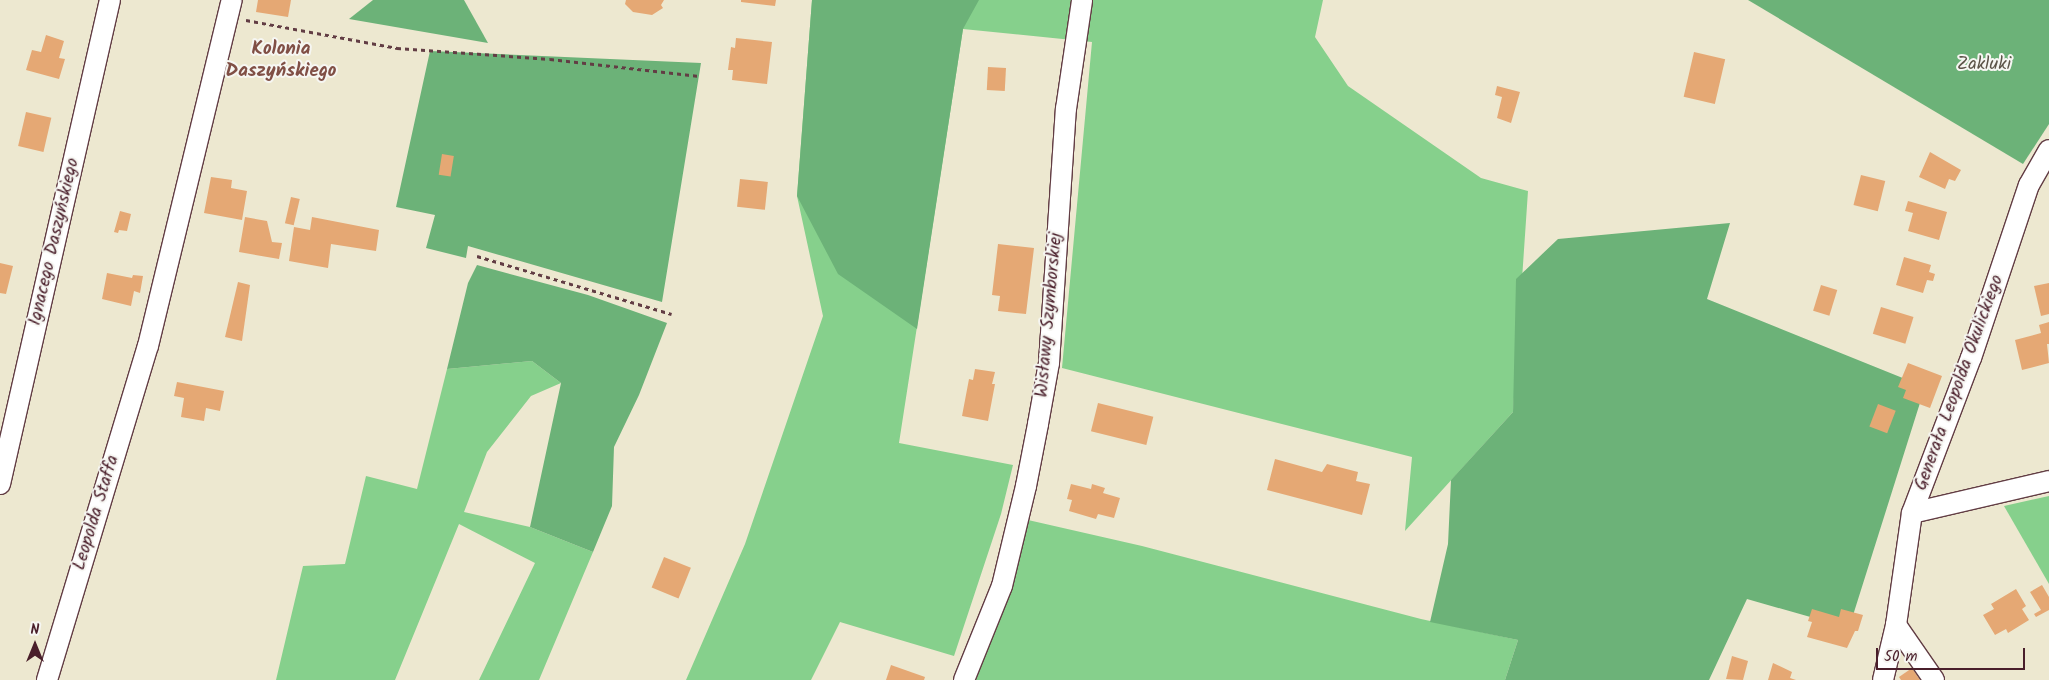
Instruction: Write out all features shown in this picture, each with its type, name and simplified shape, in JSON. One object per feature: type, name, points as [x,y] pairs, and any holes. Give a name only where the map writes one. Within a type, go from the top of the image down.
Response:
[{"type":"street","name":"Ignacego Daszyńskiego","points":[[0,484],[110,0]]},
{"type":"street","name":"Wisławy Szymborskiej","points":[[964,680],[999,593],[1008,565],[1041,407],[1052,328],[1066,109],[1082,0]]},
{"type":"street","name":"Leopolda Staffa","points":[[47,680],[148,346],[230,8]]},
{"type":"street","name":"Generała Leopolda Okulickiego","points":[[1883,680],[1896,625],[1912,513],[1971,358],[2029,185],[2049,150]]},
{"type":"street","points":[[1912,513],[2049,481]]},
{"type":"street","points":[[1896,625],[1934,680]]},
{"type":"path","points":[[230,8],[397,48],[550,59],[699,76]]},
{"type":"path","points":[[477,256],[672,314]]},
{"type":"green space","points":[[373,0],[464,0],[488,43],[349,19]]},
{"type":"green space","points":[[812,0],[1323,0],[1315,37],[1348,86],[1481,178],[1528,191],[1513,412],[1405,531],[1412,457],[1062,368],[1092,42],[963,29],[899,443],[1013,465],[1001,514],[954,656],[840,622],[811,680],[686,680],[745,544],[823,316],[797,196]]},
{"type":"green space","points":[[812,0],[979,0],[963,29],[917,329],[838,274],[797,196]]},
{"type":"green space","name":"Zakluki","points":[[1748,0],[2049,0],[2049,124],[2023,164]]},
{"type":"green space","points":[[430,51],[701,63],[662,302],[468,246],[466,258],[426,248],[435,215],[396,207]]},
{"type":"green space","points":[[1730,223],[1707,299],[1925,387],[1849,628],[1747,599],[1709,680],[1505,680],[1518,640],[1430,622],[1448,544],[1451,480],[1513,412],[1516,279],[1558,239]]},
{"type":"green space","points":[[477,265],[588,295],[667,323],[639,395],[614,447],[612,506],[593,552],[530,527],[561,383],[532,361],[447,369],[468,283]]},
{"type":"green space","points":[[532,361],[561,383],[531,396],[487,452],[464,512],[530,527],[593,552],[539,680],[479,680],[535,563],[459,524],[395,680],[276,680],[303,566],[345,564],[366,476],[417,489],[447,369]]},
{"type":"green space","points":[[2049,496],[2049,584],[2004,506]]},
{"type":"green space","points":[[1028,520],[1142,546],[1421,619],[1518,640],[1505,680],[976,680]]},
{"type":"building","points":[[258,0],[291,0],[288,17],[256,12]]},
{"type":"building","points":[[626,0],[664,0],[661,5],[663,8],[652,15],[633,12],[625,4]]},
{"type":"building","points":[[741,0],[776,0],[775,6],[741,2]]},
{"type":"building","points":[[46,35],[64,41],[59,58],[65,59],[59,79],[26,70],[32,50],[41,52]]},
{"type":"building","points":[[736,38],[772,42],[767,84],[732,80],[733,70],[728,70],[731,47],[735,48]]},
{"type":"building","points":[[1694,52],[1725,59],[1715,104],[1684,97]]},
{"type":"building","points":[[988,67],[1006,68],[1005,91],[987,90]]},
{"type":"building","points":[[1497,86],[1520,92],[1511,123],[1497,118],[1502,97],[1495,95]]},
{"type":"building","points":[[26,112],[51,118],[43,152],[18,146]]},
{"type":"building","points":[[1930,152],[1961,170],[1955,181],[1949,179],[1945,189],[1919,177]]},
{"type":"building","points":[[442,154],[454,156],[451,177],[439,175]]},
{"type":"building","points":[[1861,175],[1885,181],[1878,211],[1854,205]]},
{"type":"building","points":[[211,177],[232,180],[231,188],[247,191],[242,220],[204,213]]},
{"type":"building","points":[[740,179],[768,182],[765,210],[737,207]]},
{"type":"building","points":[[291,197],[300,199],[294,225],[285,223]]},
{"type":"building","points":[[1908,201],[1947,212],[1939,240],[1908,231],[1913,213],[1905,211]]},
{"type":"building","points":[[120,211],[131,214],[127,231],[119,230],[118,233],[114,232]]},
{"type":"building","points":[[245,217],[267,221],[272,242],[282,243],[279,259],[239,252]]},
{"type":"building","points":[[312,217],[379,230],[376,251],[331,244],[328,268],[289,261],[294,227],[310,230]]},
{"type":"building","points":[[998,244],[1034,248],[1026,314],[998,311],[1000,296],[992,295]]},
{"type":"building","points":[[1904,257],[1931,265],[1929,272],[1935,274],[1933,281],[1927,280],[1923,293],[1896,285]]},
{"type":"building","points":[[0,263],[13,266],[6,294],[0,293]]},
{"type":"building","points":[[107,273],[132,278],[133,275],[143,276],[140,293],[134,291],[131,306],[102,299]]},
{"type":"building","points":[[238,282],[250,285],[242,341],[225,337]]},
{"type":"building","points":[[2049,283],[2049,314],[2041,316],[2034,286]]},
{"type":"building","points":[[1821,285],[1837,290],[1829,316],[1813,311]]},
{"type":"building","points":[[1881,307],[1914,317],[1905,344],[1873,334]]},
{"type":"building","points":[[2049,322],[2049,344],[2047,344],[2049,363],[2022,370],[2015,340],[2041,333],[2039,325]]},
{"type":"building","points":[[1908,363],[1942,376],[1930,408],[1903,398],[1906,390],[1898,387]]},
{"type":"building","points":[[975,369],[995,372],[992,384],[995,384],[988,421],[962,416],[969,379],[973,380]]},
{"type":"building","points":[[177,382],[224,391],[220,411],[206,408],[204,421],[181,417],[184,398],[174,396]]},
{"type":"building","points":[[1098,403],[1153,417],[1146,445],[1091,431]]},
{"type":"building","points":[[1878,404],[1896,411],[1887,433],[1869,426]]},
{"type":"building","points":[[1275,459],[1322,472],[1327,464],[1358,472],[1356,481],[1370,484],[1362,515],[1267,490]]},
{"type":"building","points":[[1071,484],[1091,489],[1092,484],[1105,488],[1103,493],[1120,498],[1114,518],[1098,514],[1096,519],[1069,511],[1072,500],[1067,499]]},
{"type":"building","points":[[664,557],[691,568],[679,598],[652,588]]},
{"type":"building","points":[[2042,585],[2049,597],[2049,610],[2036,617],[2034,614],[2041,610],[2030,592]]},
{"type":"building","points":[[2016,589],[2026,606],[2022,609],[2029,620],[2008,633],[2006,629],[1995,635],[1983,615],[1994,609],[1991,604]]},
{"type":"building","points":[[1812,609],[1839,617],[1841,609],[1863,615],[1858,631],[1855,631],[1847,648],[1807,637],[1812,622],[1808,621]]},
{"type":"building","points":[[1732,656],[1748,661],[1743,680],[1726,679]]},
{"type":"building","points":[[1773,663],[1792,672],[1790,678],[1796,680],[1768,680]]},
{"type":"building","points":[[891,665],[925,677],[924,680],[886,680]]},
{"type":"building","points":[[1912,668],[1920,680],[1901,680],[1899,677]]},
{"type":"district","name":"Kolonia Daszyńskiego","points":[[281,61]]}]
